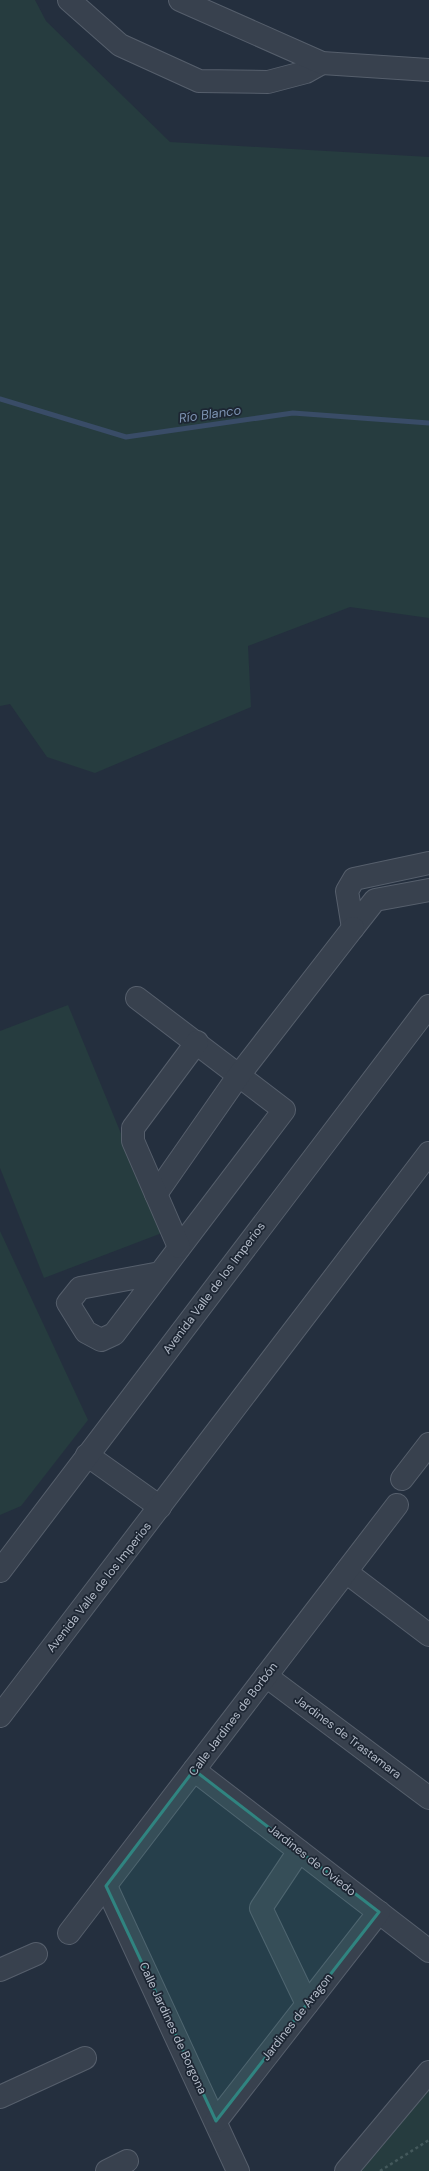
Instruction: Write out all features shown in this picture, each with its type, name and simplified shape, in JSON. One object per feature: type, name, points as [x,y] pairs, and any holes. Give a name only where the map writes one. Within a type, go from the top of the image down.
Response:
[{"type":"street","points":[[69,0],[120,45],[199,82],[268,82],[306,72],[322,62]]},
{"type":"street","points":[[186,2],[322,62],[429,70]]},
{"type":"street","points":[[353,928],[347,891],[354,879],[429,863]]},
{"type":"street","points":[[156,1194],[239,1074],[375,900],[429,890]]},
{"type":"street","points":[[137,998],[197,1042],[284,1110],[160,1273]]},
{"type":"street","name":"Avenida Valle de los Imperios","points":[[0,1571],[429,1006]]},
{"type":"street","points":[[179,1248],[133,1141],[133,1128],[197,1042]]},
{"type":"street","name":"Avenida Valle de los Imperios","points":[[0,1716],[429,1153]]},
{"type":"street","points":[[402,1480],[429,1444]]},
{"type":"street","points":[[87,1455],[160,1507]]},
{"type":"street","name":"Calle Jardines de Borbón","points":[[69,1933],[397,1505]]},
{"type":"street","points":[[346,1572],[429,1636]]},
{"type":"street","name":"Jardines de Trastamara","points":[[266,1676],[429,1798]]},
{"type":"street","name":"Jardines de Oviedo","points":[[194,1770],[429,1951]]},
{"type":"street","points":[[299,1850],[261,1908],[306,2004]]},
{"type":"street","name":"Calle Jardines de Borgona","points":[[106,1886],[238,2171]]},
{"type":"street","name":"Jardines de Aragon","points":[[216,2121],[379,1912]]},
{"type":"street","points":[[0,1970],[36,1954]]},
{"type":"street","points":[[0,2097],[85,2058]]},
{"type":"street","points":[[346,2171],[429,2072]]},
{"type":"street","points":[[107,2171],[127,2161]]},
{"type":"path","points":[[380,2171],[429,2140]]},
{"type":"highlighted area","points":[[194,1770],[379,1912],[216,2121],[106,1886]]},
{"type":"green space","points":[[0,0],[35,0],[46,21],[170,142],[429,157],[429,618],[350,607],[248,646],[251,707],[95,773],[47,757],[10,704],[0,706]]},
{"type":"green space","points":[[68,1005],[162,1233],[44,1278],[0,1168],[0,1031]]},
{"type":"green space","points":[[0,1231],[88,1420],[21,1506],[0,1515]]},
{"type":"green space","points":[[429,2076],[429,2171],[354,2171]]},
{"type":"waterway","name":"Río Blanco","points":[[0,399],[126,437],[293,413],[429,423]]}]
